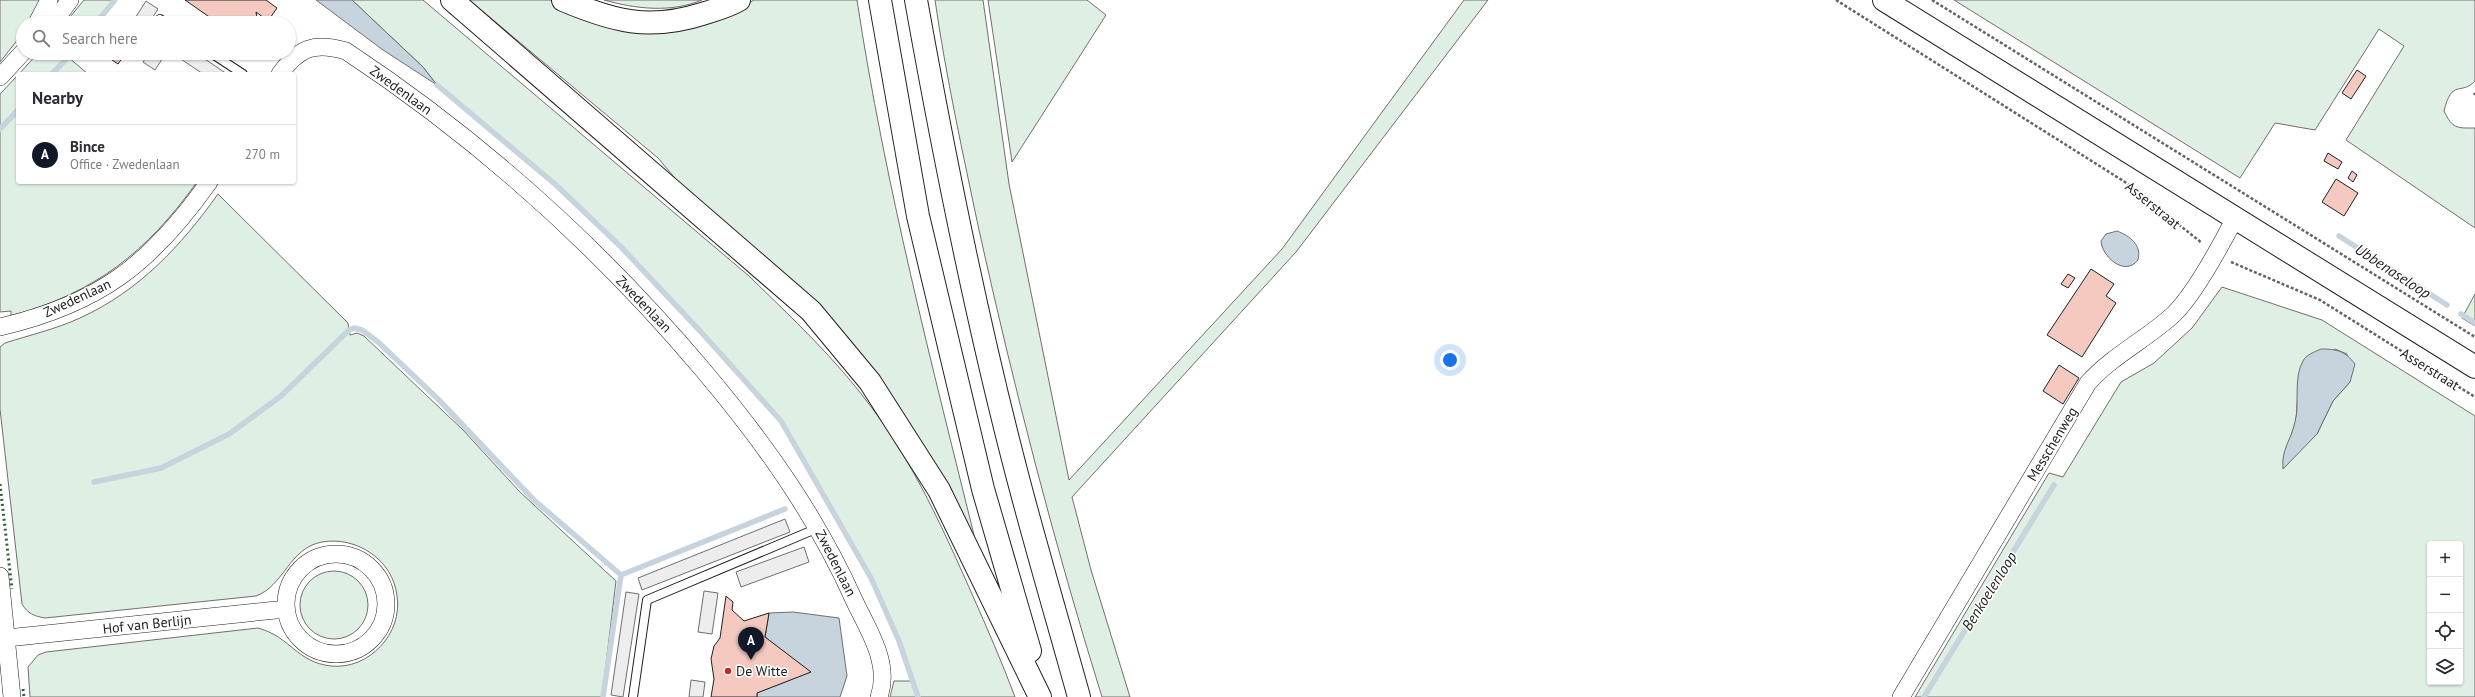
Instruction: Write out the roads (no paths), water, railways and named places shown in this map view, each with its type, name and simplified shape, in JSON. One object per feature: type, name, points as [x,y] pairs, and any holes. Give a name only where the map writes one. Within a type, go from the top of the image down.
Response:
[{"type":"main road","points":[[452,0],[811,311],[870,382],[939,490],[1040,697]]},
{"type":"main road","points":[[563,0],[616,20],[660,24],[686,20],[730,6],[738,0]]},
{"type":"main road","points":[[880,0],[918,216],[983,489],[1043,697]]},
{"type":"main road","points":[[916,0],[942,146],[987,354],[1019,482],[1079,697]]},
{"type":"main road","name":"Asserstraat","points":[[1884,0],[2475,367]]},
{"type":"street","points":[[41,16],[49,0]]},
{"type":"street","points":[[58,16],[70,0]]},
{"type":"street","name":"Zwedenlaan","points":[[296,55],[311,48],[333,48],[346,51],[451,127],[528,189],[664,324],[744,418],[773,458],[818,528],[843,573],[880,657],[884,677],[879,697]]},
{"type":"street","points":[[0,77],[16,60]]},
{"type":"street","name":"Zwedenlaan","points":[[281,72],[290,60]]},
{"type":"street","name":"Zwedenlaan","points":[[0,327],[58,310],[105,288],[149,255],[165,238],[207,184]]},
{"type":"street","name":"Messchenweg","points":[[1901,697],[2088,383],[2102,367],[2174,313],[2216,253],[2235,218]]},
{"type":"street","points":[[331,553],[349,555],[365,562],[377,574],[384,589],[386,604],[380,627],[365,645],[351,652],[335,654],[319,652],[306,644],[294,633],[287,617],[286,609],[285,599],[290,582],[300,568],[314,558],[331,553]]},
{"type":"street","points":[[0,576],[12,697]]},
{"type":"street","name":"Hof van Berlijn","points":[[7,638],[286,609]]},
{"type":"lane","points":[[222,60],[240,72]]},
{"type":"lane","points":[[633,697],[646,600],[818,528]]},
{"type":"waterway","points":[[102,16],[115,0]]},
{"type":"waterway","points":[[54,72],[65,60]]},
{"type":"waterway","points":[[437,85],[556,185],[621,247],[701,332],[781,421],[871,578],[899,641],[918,697]]},
{"type":"waterway","points":[[0,129],[16,112]]},
{"type":"waterway","name":"Ubbenaseloop","points":[[2339,236],[2447,305]]},
{"type":"waterway","name":"Ubbenaseloop","points":[[2461,314],[2475,323]]},
{"type":"waterway","points":[[94,482],[161,468],[229,434],[281,396],[349,330],[354,328],[362,330],[378,342],[438,399],[534,500],[621,575]]},
{"type":"waterway","name":"Benkoelenloop","points":[[1924,697],[2054,485]]},
{"type":"waterway","points":[[603,697],[621,575],[785,509]]},
{"type":"place","name":"Bince","points":[[751,660]]},
{"type":"place","name":"De Witte","points":[[728,671]]}]
